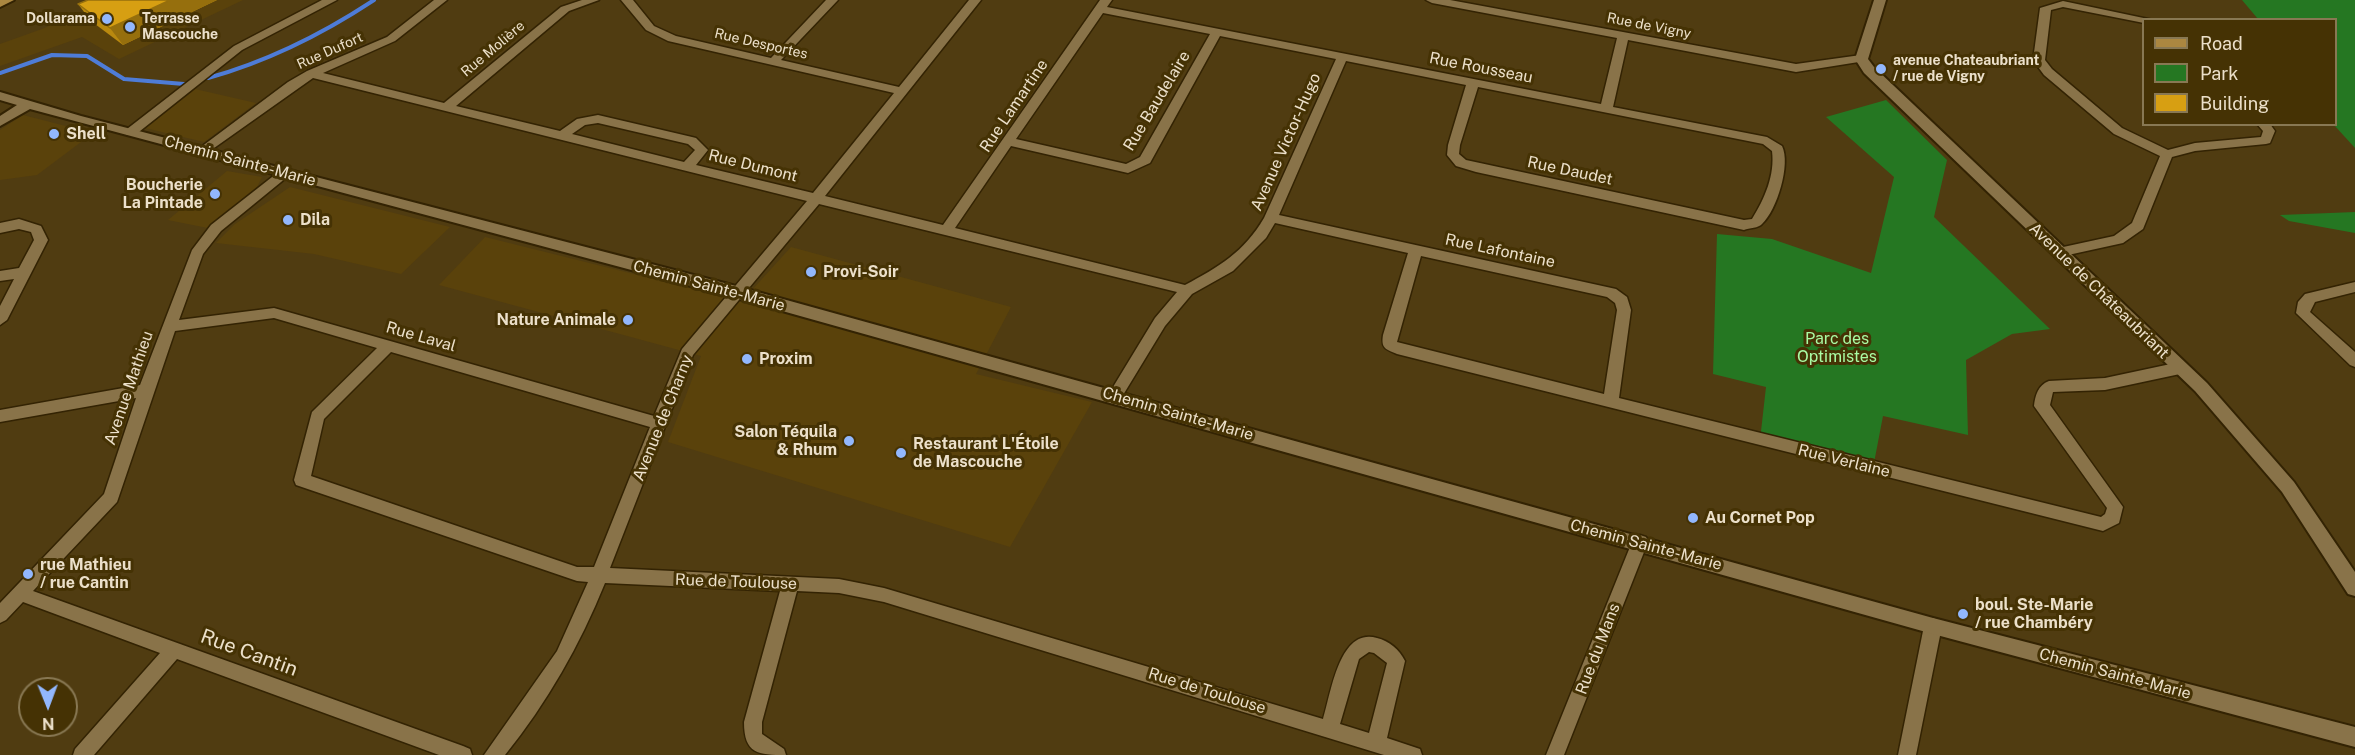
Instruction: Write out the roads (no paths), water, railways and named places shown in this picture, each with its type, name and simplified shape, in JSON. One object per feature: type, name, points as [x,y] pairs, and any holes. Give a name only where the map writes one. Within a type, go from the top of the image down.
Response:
[{"type":"main road","points":[[0,3],[8,0]]},
{"type":"street","points":[[131,132],[229,54],[331,0]]},
{"type":"street","name":"Rue Dufort","points":[[203,150],[292,85],[391,39],[441,0]]},
{"type":"street","name":"Rue Molière","points":[[447,107],[565,9],[593,0]]},
{"type":"street","name":"Rue Desportes","points":[[627,0],[641,19],[661,34],[902,91]]},
{"type":"street","points":[[773,62],[832,0]]},
{"type":"street","name":"Avenue de Charny","points":[[493,755],[512,732],[563,657],[585,611],[687,352],[816,199],[975,0]]},
{"type":"street","name":"Rue de Vigny","points":[[1432,0],[1494,5],[1623,36],[1796,68],[1862,59]]},
{"type":"street","points":[[1862,59],[1880,0]]},
{"type":"street","name":"Rue Rousseau","points":[[1103,4],[1217,32],[1767,141],[1778,149],[1781,160],[1766,208],[1757,222]]},
{"type":"street","name":"Rue Lamartine","points":[[947,229],[1010,142],[1103,4]]},
{"type":"street","points":[[2142,19],[2062,4],[2051,5],[2046,8],[2039,55],[2048,72],[2118,131],[2166,154],[2195,147],[2266,140],[2268,131],[2264,126]]},
{"type":"street","name":"Rue Baudelaire","points":[[1010,142],[1128,169],[1140,164],[1145,160],[1217,32]]},
{"type":"street","points":[[1606,109],[1623,36]]},
{"type":"street","name":"Avenue Victor-Hugo","points":[[1115,396],[1160,322],[1187,290],[1228,268],[1261,235],[1271,218],[1342,57]]},
{"type":"street","name":"Avenue de Châteaubriant","points":[[1862,59],[1869,70],[2233,421],[2288,487],[2354,584]]},
{"type":"street","name":"Rue Dumont","points":[[312,74],[1187,290]]},
{"type":"street","name":"Rue Daudet","points":[[1473,83],[1454,145],[1453,155],[1461,163],[1744,225],[1757,222]]},
{"type":"street","name":"Chemin Sainte-Marie","points":[[0,96],[736,292],[1934,626],[2355,737]]},
{"type":"street","points":[[0,122],[27,105]]},
{"type":"street","points":[[562,136],[581,122],[598,119],[692,141],[702,150],[687,166]]},
{"type":"street","points":[[2059,252],[2118,240],[2134,230],[2138,226],[2166,154]]},
{"type":"street","name":"Avenue Mathieu","points":[[0,615],[111,497],[168,327],[197,253],[216,228],[286,173]]},
{"type":"street","name":"Rue Lafontaine","points":[[1271,218],[1611,293],[1622,301],[1624,310],[1611,401]]},
{"type":"street","points":[[0,228],[19,224],[36,229],[41,240],[22,273],[0,320]]},
{"type":"street","name":"Rue Verlaine","points":[[1416,251],[1389,345],[1760,440],[2103,524],[2113,518],[2115,507],[2042,406],[2043,396],[2049,387],[2105,384],[2180,368]]},
{"type":"street","points":[[0,276],[22,273]]},
{"type":"street","points":[[2355,287],[2310,298],[2305,302],[2303,313],[2308,321],[2348,346],[2355,361]]},
{"type":"street","name":"Rue Laval","points":[[168,327],[274,313],[660,424]]},
{"type":"street","name":"Rue de Toulouse","points":[[388,346],[317,416],[302,480],[577,574],[839,586],[884,595],[1330,728],[1413,755]]},
{"type":"street","points":[[0,416],[146,390]]},
{"type":"street","name":"Rue du Mans","points":[[1554,755],[1640,543]]},
{"type":"street","points":[[777,755],[753,738],[753,722],[790,585]]},
{"type":"street","name":"Rue Cantin","points":[[21,594],[463,755]]},
{"type":"street","points":[[1906,755],[1934,626]]},
{"type":"street","points":[[1330,728],[1351,654],[1357,647],[1366,644],[1380,645],[1396,661],[1376,743]]},
{"type":"street","points":[[82,755],[174,650]]},
{"type":"waterway","points":[[208,78],[252,64],[294,46],[374,0]]},
{"type":"waterway","points":[[0,73],[52,55],[87,56],[124,79],[184,84]]},
{"type":"place","name":"Dollarama","points":[[107,19]]},
{"type":"place","name":"Terrasse Mascouche","points":[[130,27]]},
{"type":"place","name":"avenue Chateaubriant / rue de Vigny","points":[[1881,69]]},
{"type":"place","name":"Shell","points":[[54,134]]},
{"type":"place","name":"Boucherie La Pintade","points":[[215,194]]},
{"type":"place","name":"Dila","points":[[288,220]]},
{"type":"place","name":"Provi-Soir","points":[[811,272]]},
{"type":"place","name":"Nature Animale","points":[[628,320]]},
{"type":"place","name":"Proxim","points":[[747,359]]},
{"type":"place","name":"Salon Téquila & Rhum","points":[[849,441]]},
{"type":"place","name":"Restaurant L'Étoile de Mascouche","points":[[901,453]]},
{"type":"place","name":"Au Cornet Pop","points":[[1693,518]]},
{"type":"place","name":"rue Mathieu / rue Cantin","points":[[28,574]]},
{"type":"place","name":"boul. Ste-Marie / rue Chambéry","points":[[1963,614]]},
{"type":"park label","name":"Parc des Optimistes","points":[[1837,348]]}]
